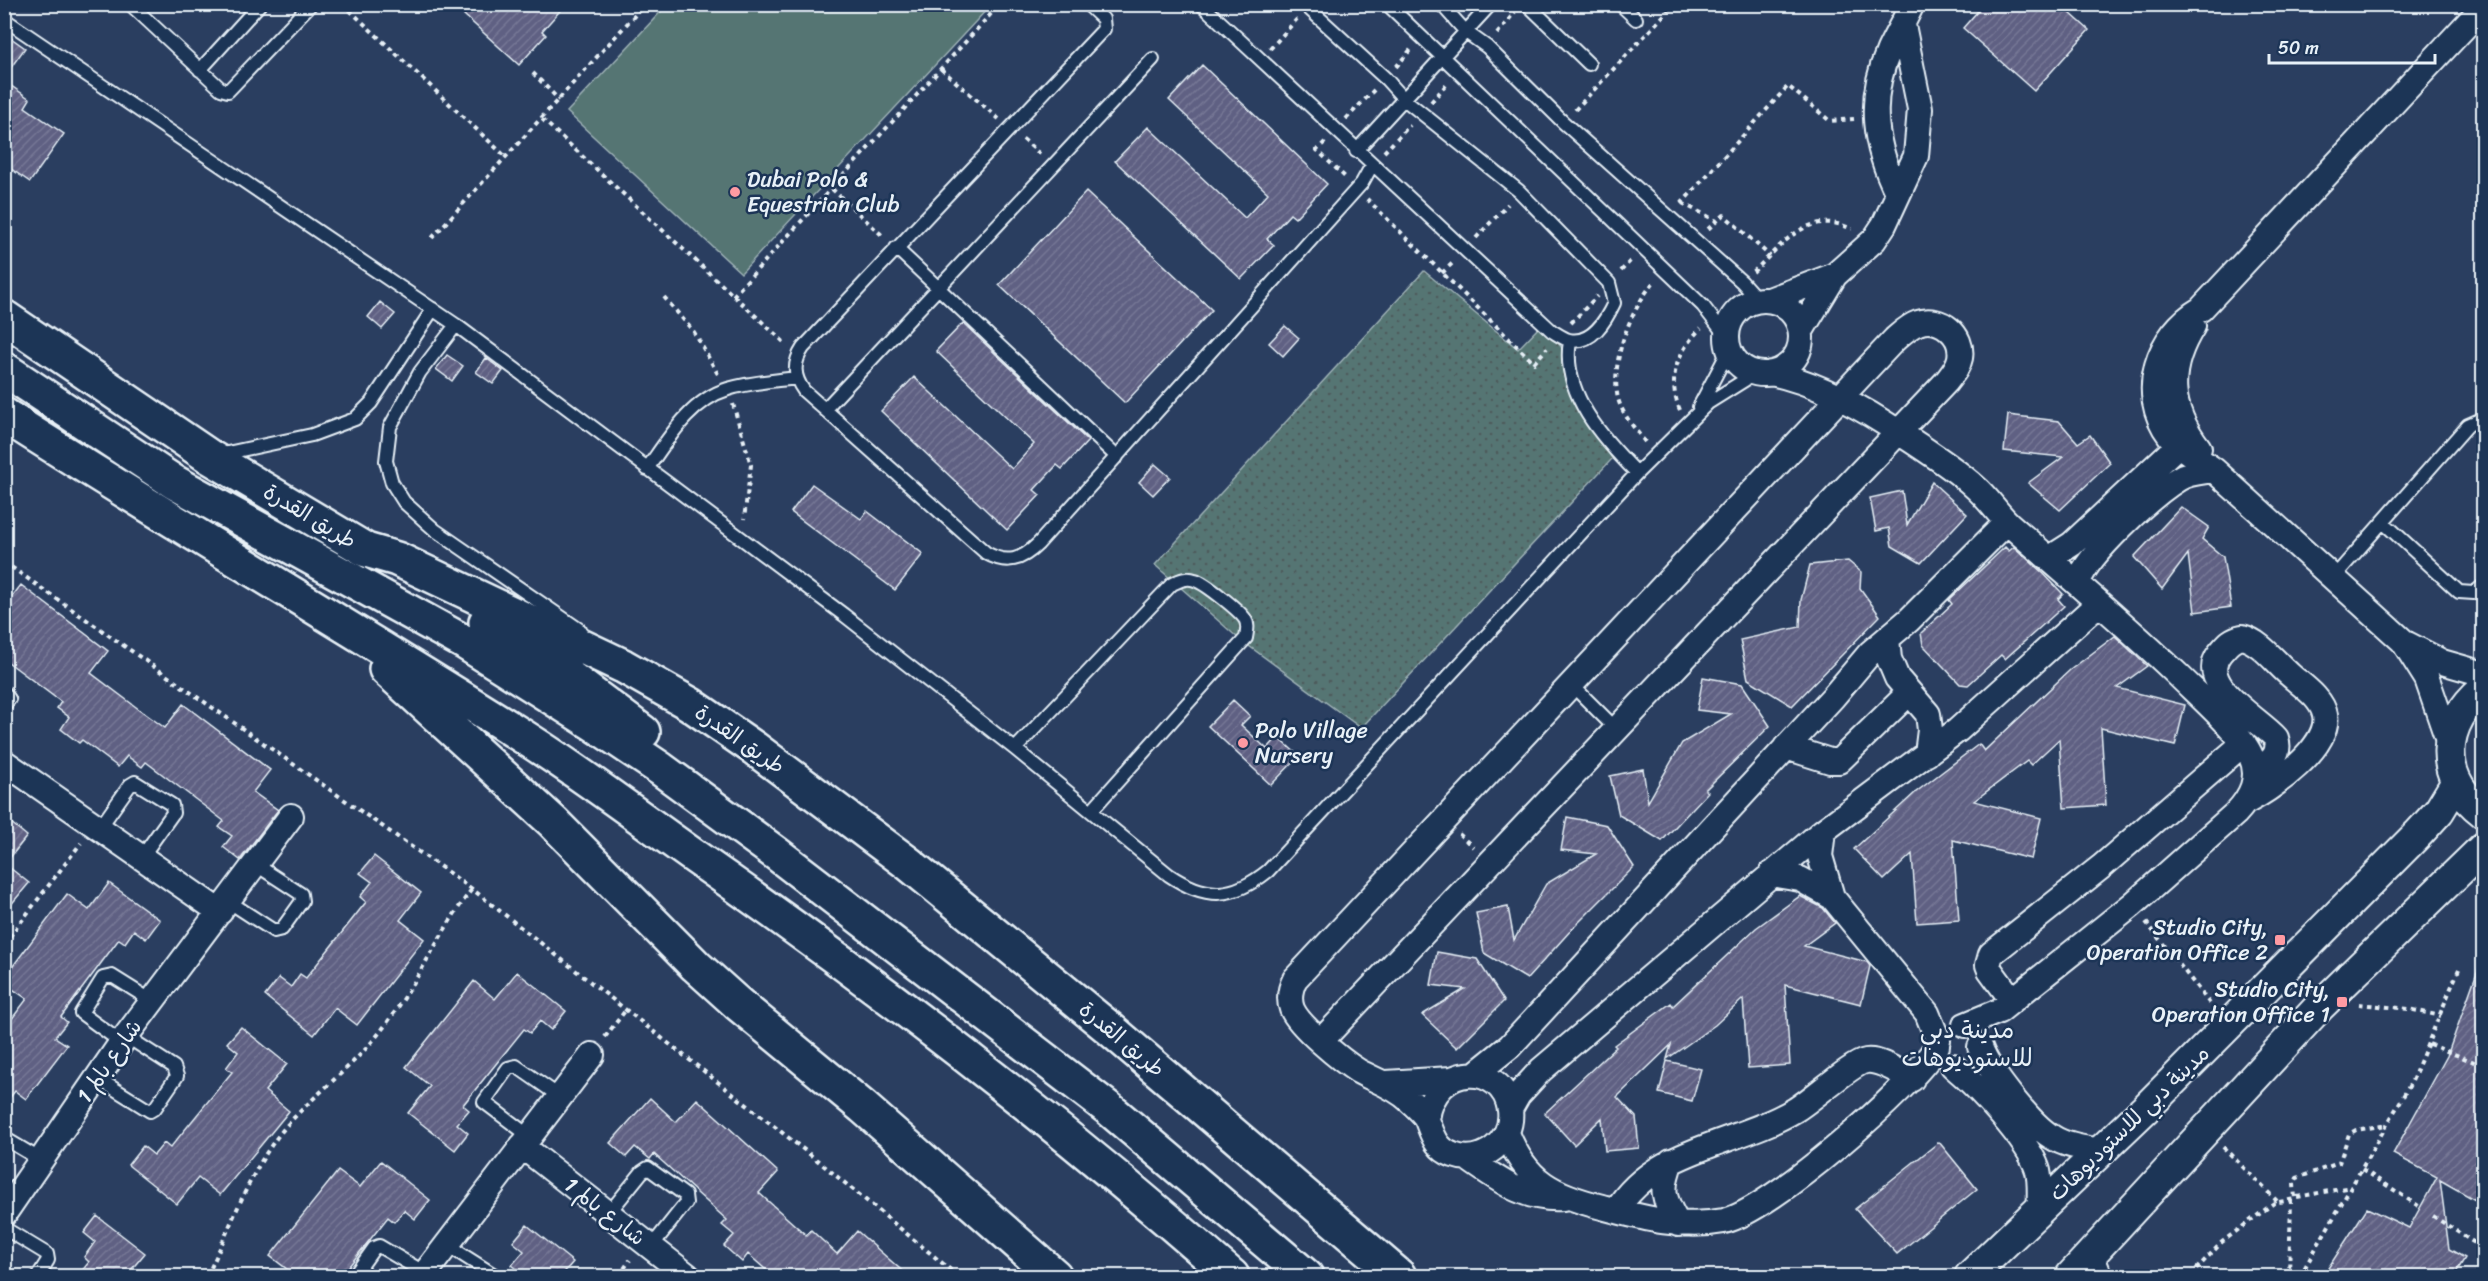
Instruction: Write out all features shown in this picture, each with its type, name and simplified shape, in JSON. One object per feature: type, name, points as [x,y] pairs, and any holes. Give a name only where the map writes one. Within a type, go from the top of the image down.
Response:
[{"type":"main road","name":"طريق القدرة","points":[[4,317],[210,457],[366,550],[397,559],[623,666],[690,704],[909,864],[1224,1124],[1399,1276]]},
{"type":"main road","name":"طريق القدرة","points":[[4,369],[174,482],[284,546],[402,607],[530,682],[661,770],[777,854],[1108,1108],[1306,1276]]},
{"type":"main road","points":[[4,416],[527,739],[742,890],[961,1050],[1082,1147],[1232,1276]]},
{"type":"main road","points":[[366,550],[560,670],[717,788],[739,808],[777,854]]},
{"type":"main road","points":[[334,621],[553,822],[728,995],[897,1136],[1055,1276]]},
{"type":"street","points":[[2484,6],[2201,309],[2181,348],[2174,375],[2176,407],[2184,441],[2214,470],[2403,641],[2442,662],[2484,674]]},
{"type":"street","points":[[1898,194],[1882,156],[1875,115],[1876,91],[1882,68],[1908,15]]},
{"type":"street","points":[[1763,373],[1787,365],[1835,275],[1874,240],[1888,218],[1916,156],[1920,109],[1908,15]]},
{"type":"street","points":[[1835,275],[1746,304],[1736,313],[1729,323],[1728,343],[1739,365],[1810,384],[1840,397],[1897,432],[1975,486],[2007,522],[2078,582],[2166,663],[2244,743],[2252,757],[2255,772],[2253,787],[2247,801]]},
{"type":"street","points":[[1764,300],[1790,311],[1799,341],[1840,397]]},
{"type":"street","points":[[1321,1041],[1957,367],[1961,356],[1959,343],[1953,332],[1944,325],[1932,321],[1920,322],[1908,328],[1840,397],[1573,686],[1295,979],[1290,989],[1292,1010],[1321,1041],[1351,1066],[1386,1083],[1407,1098],[1427,1119]]},
{"type":"street","points":[[2078,582],[2090,558],[2184,441]]},
{"type":"street","points":[[2050,558],[2137,499],[2189,474],[2214,470]]},
{"type":"street","points":[[2007,522],[1856,669],[1510,1046],[1463,1077],[1437,1088],[1429,1103],[1427,1119],[1431,1134],[1439,1146],[1452,1155],[1467,1158],[1483,1155],[1497,1146],[1507,1133],[1510,1109],[1518,1095],[1541,1070],[1822,831],[1927,754],[1972,717],[2099,603]]},
{"type":"street","points":[[1467,1158],[1520,1193],[1549,1199],[1566,1198],[1678,1224],[1703,1224],[1727,1220],[1750,1210],[1843,1142],[1912,1079],[2132,905],[2247,801],[2266,791],[2297,766],[2322,736],[2326,725],[2325,714],[2310,693],[2254,643],[2242,637],[2229,642],[2216,658],[2214,675],[2223,691],[2276,738],[2278,744],[2274,758],[2255,772]]},
{"type":"street","points":[[1887,639],[1889,659],[1903,685],[1928,714],[1930,730],[1927,754]]},
{"type":"street","points":[[2403,641],[2427,679],[2449,743],[2450,764],[2456,783],[2469,802],[2484,813]]},
{"type":"street","points":[[1856,669],[1873,670],[1903,685]]},
{"type":"street","points":[[1786,747],[1830,761],[1839,761],[1903,685]]},
{"type":"street","points":[[2449,743],[2455,721],[2467,702],[2484,688]]},
{"type":"street","points":[[1928,714],[1972,717]]},
{"type":"street","points":[[2006,1005],[1988,965],[1991,954],[2102,867],[2244,743]]},
{"type":"street","points":[[4,762],[141,858],[224,906]]},
{"type":"street","name":"مدينة دبي للاستوديوهات","points":[[1970,1276],[2101,1151],[2420,832],[2439,811],[2456,783]]},
{"type":"street","name":"شارع بالم 1","points":[[7,1205],[152,1001],[291,816]]},
{"type":"street","points":[[1822,831],[1820,856],[1832,897]]},
{"type":"street","points":[[2071,1276],[2320,1006],[2484,848]]},
{"type":"street","points":[[1771,874],[1800,879],[1832,897],[1927,1013],[1957,1044],[1989,1067],[1996,1093],[2032,1157],[2040,1184],[2040,1209]]},
{"type":"street","points":[[424,1275],[592,1055]]},
{"type":"street","points":[[1616,1211],[1634,1186],[1658,1168],[1778,1120],[1809,1102],[1862,1062],[1875,1061],[1912,1079]]},
{"type":"street","points":[[1386,1083],[1463,1077],[1497,1086],[1505,1095],[1510,1109]]},
{"type":"street","points":[[1996,1093],[2052,1137],[2073,1146],[2101,1151]]},
{"type":"street","points":[[1507,1133],[1524,1167],[1535,1178],[1566,1198]]},
{"type":"street","points":[[2032,1157],[2052,1137]]},
{"type":"street","name":"شارع بالم 1","points":[[525,1141],[608,1214],[688,1276]]},
{"type":"street","points":[[1671,1161],[1665,1176],[1664,1194],[1678,1224]]},
{"type":"lane","points":[[130,4],[221,89],[232,90],[311,4]]},
{"type":"lane","points":[[200,70],[260,4]]},
{"type":"lane","points":[[1087,4],[1103,19],[1104,29],[896,248],[798,356],[796,378],[804,391],[986,553],[996,559],[1008,561],[1020,559],[1030,552],[1362,183],[1372,165]]},
{"type":"lane","points":[[1201,4],[1552,332],[1564,338],[1587,338],[1599,329],[1614,303],[1610,283],[1519,191],[1404,99],[1386,79],[1306,6]]},
{"type":"lane","points":[[1387,4],[1712,316],[1728,343],[1694,416]]},
{"type":"lane","points":[[1441,4],[1466,32],[1487,47],[1563,122],[1764,300]]},
{"type":"lane","points":[[1356,151],[1491,4]]},
{"type":"lane","points":[[1527,4],[1589,64]]},
{"type":"lane","points":[[1620,4],[1636,19]]},
{"type":"lane","points":[[4,19],[456,325],[844,615],[1187,887],[1208,893],[1230,893],[1251,885],[1268,871],[1654,455],[1694,416],[1723,392],[1763,373]]},
{"type":"lane","points":[[825,409],[1153,59]]},
{"type":"lane","points":[[896,248],[1117,457]]},
{"type":"lane","points":[[210,457],[312,435],[355,419],[371,402],[433,309]]},
{"type":"lane","points":[[456,325],[420,372],[390,427],[386,461],[392,483],[404,502],[435,530],[582,632],[623,666]]},
{"type":"lane","points":[[1564,338],[1569,349],[1572,373],[1590,419],[1603,439],[1637,473]]},
{"type":"lane","points":[[647,469],[684,420],[709,398],[727,389],[796,378]]},
{"type":"lane","points":[[2334,577],[2468,425],[2484,418]]},
{"type":"lane","points":[[2383,522],[2459,592],[2474,593],[2484,585]]},
{"type":"lane","points":[[1016,750],[1172,584],[1182,579],[1193,579],[1203,584],[1244,618],[1248,627],[1246,638],[1091,811]]},
{"type":"lane","points":[[1573,686],[1615,728]]},
{"type":"lane","points":[[4,692],[9,699],[4,706]]},
{"type":"lane","points":[[99,829],[130,785],[135,782],[172,805],[173,813],[141,858]]},
{"type":"lane","points":[[224,906],[274,931],[282,929],[302,901],[301,894],[255,864]]},
{"type":"lane","points":[[97,1078],[150,1111],[155,1108],[177,1076],[174,1067],[81,1013],[103,978],[112,976],[152,1001]]},
{"type":"lane","points":[[525,1141],[484,1102],[508,1068],[516,1066],[559,1096]]},
{"type":"lane","points":[[4,1138],[40,1160]]},
{"type":"lane","points":[[608,1214],[642,1172],[648,1168],[685,1195],[686,1203],[651,1247]]},
{"type":"lane","points":[[4,1228],[47,1254],[48,1260],[38,1276]]},
{"type":"lane","points":[[447,1245],[496,1276]]},
{"type":"lane","points":[[354,1276],[374,1248],[379,1246],[424,1275]]},
{"type":"lane","points":[[2096,1248],[2100,1266],[2106,1276]]},
{"type":"path","points":[[343,4],[506,157]]},
{"type":"path","points":[[733,296],[1000,4]]},
{"type":"path","points":[[1487,47],[1522,4]]},
{"type":"path","points":[[1563,122],[1667,12],[1671,4]]},
{"type":"path","points":[[432,238],[642,6]]},
{"type":"path","points":[[1260,60],[1306,6]]},
{"type":"path","points":[[533,73],[559,100]]},
{"type":"path","points":[[1671,218],[1682,202],[1788,86],[1830,121],[1844,121],[1875,115]]},
{"type":"path","points":[[542,118],[798,356]]},
{"type":"path","points":[[832,189],[896,248]]},
{"type":"path","points":[[1442,273],[1519,191]]},
{"type":"path","points":[[1682,202],[1717,221]]},
{"type":"path","points":[[1696,241],[1724,215],[1770,256]]},
{"type":"path","points":[[1564,338],[1643,248]]},
{"type":"path","points":[[1654,455],[1623,411],[1617,393],[1618,366],[1629,326],[1638,306],[1665,269]]},
{"type":"path","points":[[4,562],[472,890],[817,1160],[958,1276]]},
{"type":"path","points":[[1445,820],[1489,863]]},
{"type":"path","points":[[4,944],[81,844],[72,837]]},
{"type":"path","points":[[207,1276],[248,1187],[270,1147],[320,1092],[341,1076],[369,1046],[408,990],[454,913],[472,890]]},
{"type":"path","points":[[2132,905],[2212,1004],[2205,1012]]},
{"type":"path","points":[[2300,1276],[2387,1125],[2429,1044],[2458,969]]},
{"type":"path","points":[[2320,1006],[2376,1005],[2441,1016]]},
{"type":"path","points":[[592,1055],[625,1011]]},
{"type":"path","points":[[2429,1044],[2484,1066]]},
{"type":"path","points":[[2297,1197],[2295,1180],[2339,1163],[2349,1134],[2387,1125]]},
{"type":"path","points":[[2205,1130],[2277,1201]]},
{"type":"path","points":[[2362,1169],[2420,1208]]},
{"type":"path","points":[[2190,1276],[2222,1242],[2277,1201],[2352,1186]]},
{"type":"path","points":[[2289,1276],[2290,1200]]},
{"type":"path","points":[[2433,1216],[2484,1249]]},
{"type":"green space","name":"Dubai Polo & Equestrian Club","points":[[668,4],[991,5],[741,273],[567,112]]},
{"type":"green space","points":[[1424,271],[1518,349],[1543,323],[1562,348],[1569,377],[1612,459],[1361,728],[1238,638],[1155,565]]},
{"type":"building","points":[[452,4],[566,4],[542,31],[546,35],[519,65]]},
{"type":"building","points":[[1984,4],[2060,4],[2089,30],[2034,91],[1963,28]]},
{"type":"building","points":[[4,33],[25,48],[4,77]]},
{"type":"building","points":[[1202,65],[1327,184],[1295,218],[1290,214],[1267,239],[1274,245],[1241,279],[1115,161],[1148,127],[1245,218],[1268,193],[1169,100]]},
{"type":"building","points":[[4,81],[30,99],[25,107],[64,134],[30,182],[4,164]]},
{"type":"building","points":[[1086,192],[1212,310],[1125,403],[999,285]]},
{"type":"building","points":[[380,302],[395,314],[382,329],[368,317]]},
{"type":"building","points":[[963,323],[1088,441],[1062,469],[1057,465],[1034,490],[1040,495],[1007,530],[881,411],[914,377],[1012,469],[1034,444],[936,351]]},
{"type":"building","points":[[1285,326],[1299,338],[1283,356],[1269,343]]},
{"type":"building","points":[[447,355],[463,366],[452,381],[436,369]]},
{"type":"building","points":[[486,358],[503,371],[493,384],[476,372]]},
{"type":"building","points":[[2008,415],[2059,421],[2078,443],[2090,435],[2110,463],[2060,510],[2028,483],[2063,457],[2004,451]]},
{"type":"building","points":[[1155,464],[1170,477],[1153,495],[1139,482]]},
{"type":"building","points":[[1932,482],[1967,514],[1921,563],[1892,546],[1889,528],[1876,531],[1870,498],[1902,491],[1907,525]]},
{"type":"building","points":[[812,484],[861,519],[867,511],[923,554],[895,590],[791,512]]},
{"type":"building","points":[[2181,507],[2209,527],[2202,539],[2223,557],[2231,607],[2195,612],[2188,554],[2162,589],[2134,557]]},
{"type":"building","points":[[2005,547],[2009,551],[2014,547],[2044,574],[2063,594],[2058,599],[2064,606],[2005,659],[2001,655],[1968,685],[1960,684],[1923,645],[1921,633],[1952,604],[1949,600]]},
{"type":"building","points":[[1848,561],[1861,572],[1860,588],[1880,616],[1792,706],[1748,679],[1740,640],[1800,627],[1801,600],[1810,565]]},
{"type":"building","points":[[21,585],[108,651],[91,673],[136,707],[165,728],[183,704],[270,770],[253,792],[278,810],[240,860],[223,847],[232,836],[219,827],[224,821],[146,762],[142,767],[127,756],[118,767],[82,740],[79,743],[61,729],[69,717],[57,708],[61,702],[4,659],[4,607]]},
{"type":"building","points":[[2115,636],[2147,666],[2117,688],[2185,705],[2175,746],[2101,728],[2106,805],[2064,808],[2059,739],[2031,765],[2027,761],[1974,801],[2041,818],[2031,859],[1953,840],[1959,920],[1917,923],[1912,854],[1884,880],[1854,849],[1916,792],[1979,744],[1984,751],[2070,670]]},
{"type":"building","points":[[1703,677],[1742,684],[1770,726],[1705,790],[1708,792],[1662,841],[1619,815],[1610,776],[1643,769],[1648,802],[1682,743],[1731,714],[1697,710]]},
{"type":"building","name":"Polo Village Nursery","points":[[1233,700],[1250,716],[1241,725],[1267,749],[1278,737],[1299,756],[1271,785],[1208,726]]},
{"type":"building","points":[[4,817],[27,836],[5,864],[29,883],[4,913]]},
{"type":"building","points":[[1567,817],[1607,825],[1634,867],[1572,929],[1527,979],[1484,953],[1476,913],[1508,907],[1514,940],[1546,884],[1596,854],[1561,850]]},
{"type":"building","points":[[374,856],[421,893],[400,920],[424,939],[357,1025],[335,1008],[314,1035],[265,996],[279,978],[291,987],[300,974],[306,978],[366,902],[360,897],[372,882],[360,873]]},
{"type":"building","points":[[109,883],[160,920],[146,939],[134,930],[125,943],[119,939],[61,1017],[67,1022],[55,1037],[67,1045],[26,1099],[15,1091],[4,1105],[4,1029],[27,999],[4,983],[4,978],[67,894],[89,910]]},
{"type":"building","points":[[1800,896],[1823,908],[1835,923],[1804,946],[1867,962],[1870,966],[1861,1004],[1785,985],[1790,1065],[1748,1068],[1743,999],[1715,1025],[1667,1059],[1671,1045],[1617,1097],[1636,1117],[1639,1148],[1605,1151],[1602,1118],[1574,1145],[1545,1113],[1616,1047],[1614,1045],[1671,1003],[1673,1006],[1756,928]]},
{"type":"building","points":[[1437,952],[1477,959],[1504,1001],[1457,1048],[1422,1015],[1465,989],[1431,985]]},
{"type":"building","points":[[2481,961],[2484,962],[2484,1205],[2440,1180],[2449,1249],[2465,1258],[2454,1276],[2323,1276],[2367,1208],[2409,1228],[2437,1177],[2393,1154],[2447,1056]]},
{"type":"building","points":[[517,972],[566,1011],[551,1030],[540,1021],[530,1033],[524,1029],[463,1105],[469,1110],[457,1124],[468,1133],[455,1150],[408,1113],[430,1086],[406,1067],[474,981],[495,999]]},
{"type":"building","points":[[241,1027],[287,1064],[265,1091],[289,1111],[220,1195],[198,1178],[177,1204],[128,1165],[143,1146],[154,1155],[164,1143],[170,1148],[232,1072],[226,1068],[238,1052],[227,1043]]},
{"type":"building","points":[[1667,1061],[1701,1069],[1692,1101],[1659,1093]]},
{"type":"building","points":[[650,1098],[676,1122],[697,1099],[778,1172],[759,1193],[806,1235],[811,1230],[837,1254],[857,1231],[908,1276],[773,1276],[748,1254],[742,1262],[724,1246],[734,1235],[722,1225],[727,1220],[654,1154],[650,1159],[635,1147],[626,1157],[610,1143]]},
{"type":"building","points":[[1939,1142],[1977,1189],[1897,1254],[1855,1209]]},
{"type":"building","points":[[381,1161],[430,1200],[415,1219],[404,1210],[394,1222],[388,1217],[341,1276],[296,1276],[270,1256],[338,1171],[360,1187]]},
{"type":"building","points":[[97,1216],[145,1253],[126,1276],[78,1276],[89,1262],[84,1257],[95,1242],[84,1233]]},
{"type":"building","points":[[527,1225],[573,1262],[561,1276],[526,1276],[512,1265],[524,1251],[513,1242]]},
{"type":"place","name":"Dubai Polo & Equestrian Club","points":[[735,192]]},
{"type":"place","name":"Polo Village Nursery","points":[[1243,743]]},
{"type":"place","name":"Studio City, Operation Office 2","points":[[2280,940]]},
{"type":"place","name":"Studio City, Operation Office 1","points":[[2342,1002]]},
{"type":"district","name":"مدينة دبي للاستوديوهات","points":[[1967,1044]]}]
